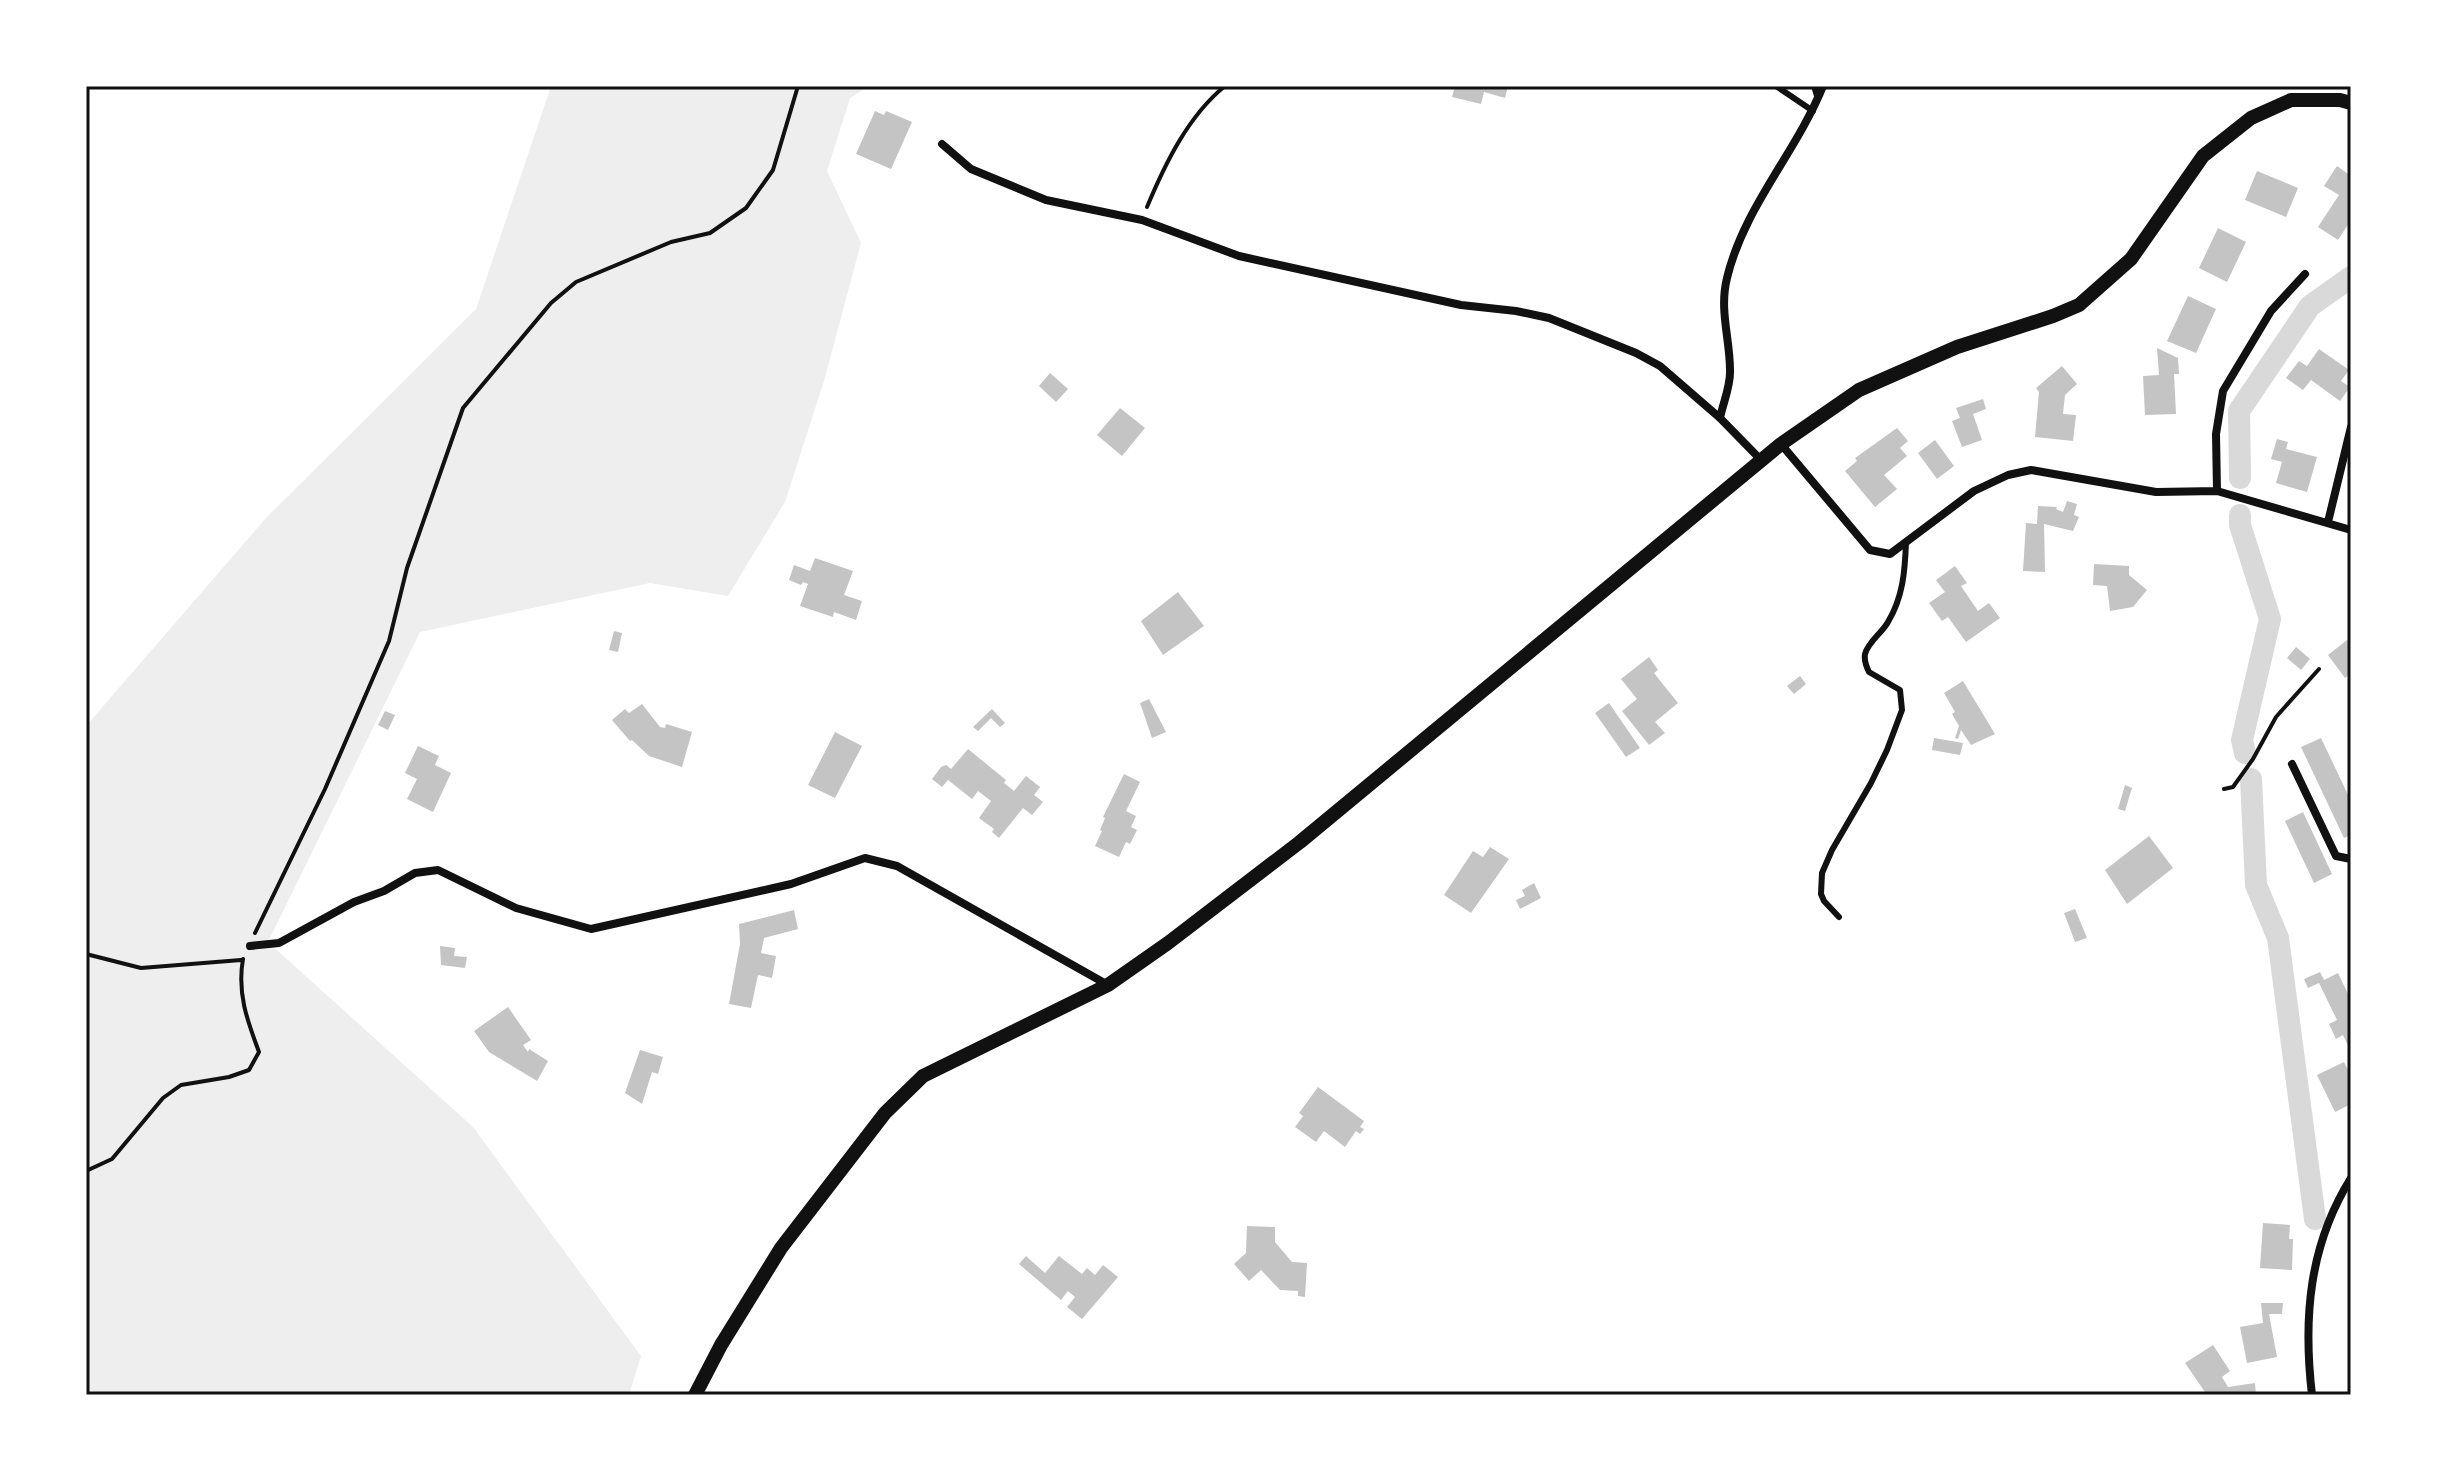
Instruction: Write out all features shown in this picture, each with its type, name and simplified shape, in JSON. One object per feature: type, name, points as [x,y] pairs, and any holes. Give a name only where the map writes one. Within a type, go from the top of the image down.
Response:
[{"type":"street","points":[[1720,418],[1731,372],[1723,317],[1726,281],[1738,240],[1813,111],[1823,86]]},
{"type":"street","points":[[695,1395],[721,1345],[781,1248],[894,1104],[923,1076],[1108,985],[1168,943],[1300,842],[1781,444],[1859,390],[1957,347],[2079,305],[2131,259],[2203,156],[2251,118],[2291,100],[2340,100],[2351,103]]},
{"type":"street","points":[[942,144],[971,169],[1046,200],[1142,220],[1239,256],[1461,305],[1549,318],[1636,353],[1660,366],[1720,418],[1762,461]]},
{"type":"street","points":[[2217,491],[2216,434],[2223,391],[2271,311],[2305,274]]},
{"type":"street","points":[[2328,522],[2351,427]]},
{"type":"street","points":[[1781,444],[1870,550],[1890,554],[1974,491],[2008,475],[2031,470],[2156,492],[2217,491],[2351,530]]},
{"type":"street","points":[[2292,764],[2336,856],[2351,859]]},
{"type":"street","points":[[250,946],[279,943],[354,902],[384,891],[415,873],[427,871],[438,870],[516,908],[591,929],[791,884],[865,858],[897,866],[1108,985]]},
{"type":"street","points":[[2312,1395],[2307,1348],[2310,1288],[2332,1208],[2351,1178]]},
{"type":"lane","points":[[1776,86],[1813,111]]},
{"type":"lane","points":[[1814,86],[1818,99]]},
{"type":"lane","points":[[1839,917],[1824,901],[1820,888],[1822,873],[1871,783],[1902,710],[1900,690],[1869,672],[1864,656],[1886,625],[1899,598],[1905,576],[1906,542]]},
{"type":"path","points":[[86,1171],[112,1159],[163,1098],[181,1085],[229,1077],[249,1070],[259,1052],[245,1015],[240,985],[243,959],[325,789],[389,641],[407,568],[463,408],[551,303],[576,282],[671,242],[710,233],[746,208],[773,170],[798,86]]},
{"type":"path","points":[[1142,220],[1159,178],[1192,122],[1209,99],[1225,86]]},
{"type":"path","points":[[2224,789],[2233,787],[2276,717],[2319,669]]},
{"type":"path","points":[[86,954],[141,968],[243,959]]},
{"type":"shaded area","points":[[551,86],[869,86],[850,98],[827,171],[861,243],[824,381],[785,502],[728,596],[650,583],[420,632],[268,942],[473,1127],[641,1356],[629,1395],[86,1395],[86,726],[265,519],[476,309]]},
{"type":"building","points":[[1455,86],[1508,86],[1505,98],[1484,92],[1481,104],[1452,97]]},
{"type":"building","points":[[875,111],[884,115],[886,111],[912,122],[891,169],[856,154]]},
{"type":"building","points":[[2337,166],[2351,176],[2351,220],[2338,240],[2318,227],[2339,195],[2324,186]]},
{"type":"building","points":[[2257,171],[2298,188],[2286,217],[2245,200]]},
{"type":"building","points":[[2218,228],[2246,242],[2227,282],[2199,268]]},
{"type":"building","points":[[2188,296],[2216,309],[2196,353],[2167,341]]},
{"type":"building","points":[[2157,348],[2178,358],[2179,374],[2174,374],[2176,414],[2145,415],[2143,376],[2159,375]]},
{"type":"building","points":[[2319,349],[2349,370],[2341,381],[2350,387],[2340,401],[2311,380],[2303,390],[2286,378],[2299,361],[2307,366]]},
{"type":"building","points":[[2062,366],[2077,384],[2065,395],[2063,414],[2076,415],[2073,441],[2035,437],[2039,392],[2036,388]]},
{"type":"building","points":[[1050,373],[1068,389],[1056,402],[1039,386]]},
{"type":"building","points":[[1983,399],[1986,409],[1973,414],[1982,440],[1962,447],[1952,421],[1960,418],[1956,408]]},
{"type":"building","points":[[1120,408],[1145,428],[1122,456],[1097,435]]},
{"type":"building","points":[[1897,428],[1908,441],[1900,448],[1907,456],[1884,475],[1897,489],[1875,507],[1845,471],[1857,461],[1855,458]]},
{"type":"building","points":[[2277,439],[2288,442],[2286,449],[2317,457],[2307,492],[2276,483],[2282,462],[2271,459]]},
{"type":"building","points":[[1935,440],[1954,466],[1937,479],[1918,453]]},
{"type":"building","points":[[2067,501],[2077,504],[2074,515],[2079,517],[2073,531],[2044,524],[2045,572],[2023,571],[2026,523],[2037,524],[2038,506],[2057,507],[2063,512]]},
{"type":"building","points":[[815,558],[853,571],[844,595],[862,601],[856,620],[834,612],[833,617],[800,606],[808,584],[803,582],[801,585],[789,580],[794,565],[810,571]]},
{"type":"building","points":[[2094,564],[2129,566],[2129,575],[2147,590],[2133,607],[2110,611],[2107,586],[2093,585]]},
{"type":"building","points":[[1955,566],[1967,583],[1961,586],[1978,611],[1989,603],[2000,618],[1966,642],[1948,617],[1942,621],[1929,603],[1945,592],[1936,580]]},
{"type":"building","points":[[1178,592],[1204,626],[1163,655],[1141,621]]},
{"type":"building","points":[[614,631],[622,633],[618,652],[609,650]]},
{"type":"building","points":[[2347,640],[2351,645],[2351,673],[2345,678],[2328,655]]},
{"type":"building","points":[[2296,647],[2310,659],[2301,670],[2287,658]]},
{"type":"building","points":[[1649,657],[1658,670],[1654,673],[1678,703],[1655,722],[1665,733],[1649,745],[1622,711],[1637,699],[1621,679]]},
{"type":"building","points":[[1800,676],[1806,684],[1794,694],[1787,686]]},
{"type":"building","points":[[1963,681],[1995,734],[1971,745],[1961,730],[1958,739],[1955,738],[1959,726],[1944,693]]},
{"type":"building","points":[[1149,699],[1166,732],[1152,738],[1140,703]]},
{"type":"building","points":[[1609,703],[1640,748],[1626,757],[1595,713]]},
{"type":"building","points":[[642,704],[660,727],[665,728],[666,724],[692,732],[682,767],[649,756],[630,741],[612,720],[625,709],[629,713]]},
{"type":"building","points":[[992,709],[1005,723],[1000,727],[991,718],[978,731],[973,727]]},
{"type":"building","points":[[385,711],[395,715],[388,730],[378,725]]},
{"type":"building","points":[[835,732],[862,746],[835,798],[808,785]]},
{"type":"building","points":[[1934,738],[1963,743],[1960,755],[1932,750]]},
{"type":"building","points":[[2321,738],[2351,801],[2351,835],[2344,838],[2301,747]]},
{"type":"building","points":[[418,746],[439,756],[435,765],[451,773],[433,812],[407,799],[417,779],[405,773]]},
{"type":"building","points":[[968,749],[1006,780],[1004,783],[1014,791],[1026,776],[1040,787],[1034,795],[1043,802],[1032,815],[1023,808],[999,838],[992,832],[994,829],[979,818],[991,801],[978,791],[972,799],[948,780],[942,787],[932,779],[941,767],[946,765],[951,769]]},
{"type":"building","points":[[1124,774],[1140,782],[1126,811],[1136,816],[1131,827],[1137,830],[1130,844],[1126,842],[1119,857],[1095,846],[1102,831],[1103,817]]},
{"type":"building","points":[[2125,785],[2132,788],[2125,811],[2118,809]]},
{"type":"building","points":[[2303,812],[2332,874],[2314,883],[2285,821]]},
{"type":"building","points":[[2149,836],[2173,868],[2127,904],[2105,870]]},
{"type":"building","points":[[1490,847],[1509,859],[1471,913],[1444,895],[1473,851],[1483,857]]},
{"type":"building","points":[[1534,883],[1541,898],[1520,909],[1516,900],[1525,896],[1522,890]]},
{"type":"building","points":[[2075,909],[2087,938],[2075,942],[2064,913]]},
{"type":"building","points":[[794,910],[798,929],[764,938],[761,953],[776,956],[772,978],[758,975],[751,1008],[729,1004],[740,944],[739,924]]},
{"type":"building","points":[[440,946],[455,948],[454,956],[467,957],[465,968],[441,965]]},
{"type":"building","points":[[2320,972],[2324,980],[2338,973],[2351,1000],[2351,1052],[2343,1035],[2336,1039],[2329,1024],[2337,1020],[2319,983],[2308,988],[2304,979]]},
{"type":"building","points":[[508,1007],[531,1040],[523,1045],[528,1052],[529,1049],[548,1061],[537,1081],[489,1052],[474,1031]]},
{"type":"building","points":[[640,1050],[663,1057],[658,1074],[652,1072],[642,1104],[625,1093]]},
{"type":"building","points":[[2344,1062],[2351,1076],[2351,1104],[2335,1112],[2317,1075]]},
{"type":"building","points":[[1318,1087],[1364,1121],[1360,1127],[1364,1129],[1360,1134],[1356,1131],[1345,1147],[1324,1131],[1316,1142],[1295,1127],[1303,1116],[1299,1113]]},
{"type":"building","points":[[2263,1223],[2290,1225],[2292,1270],[2260,1268]]},
{"type":"building","points":[[1247,1226],[1275,1227],[1275,1242],[1292,1262],[1307,1263],[1305,1297],[1298,1296],[1298,1291],[1280,1290],[1261,1270],[1249,1281],[1234,1264],[1246,1253]]},
{"type":"building","points":[[1026,1256],[1045,1273],[1059,1256],[1082,1274],[1087,1268],[1095,1275],[1103,1265],[1118,1277],[1082,1319],[1067,1307],[1075,1297],[1068,1291],[1061,1300],[1019,1264]]},
{"type":"building","points":[[2261,1303],[2283,1303],[2282,1314],[2269,1314],[2277,1357],[2247,1363],[2240,1327],[2263,1323]]},
{"type":"building","points":[[2213,1345],[2230,1371],[2222,1377],[2228,1387],[2255,1383],[2256,1395],[2207,1395],[2185,1363]]},
{"type":"waterway","points":[[2240,478],[2239,411],[2310,306],[2351,277]]},
{"type":"waterway","points":[[2240,515],[2240,525],[2270,619],[2242,740],[2245,753]]},
{"type":"waterway","points":[[2251,779],[2256,885],[2278,938],[2315,1219]]}]
